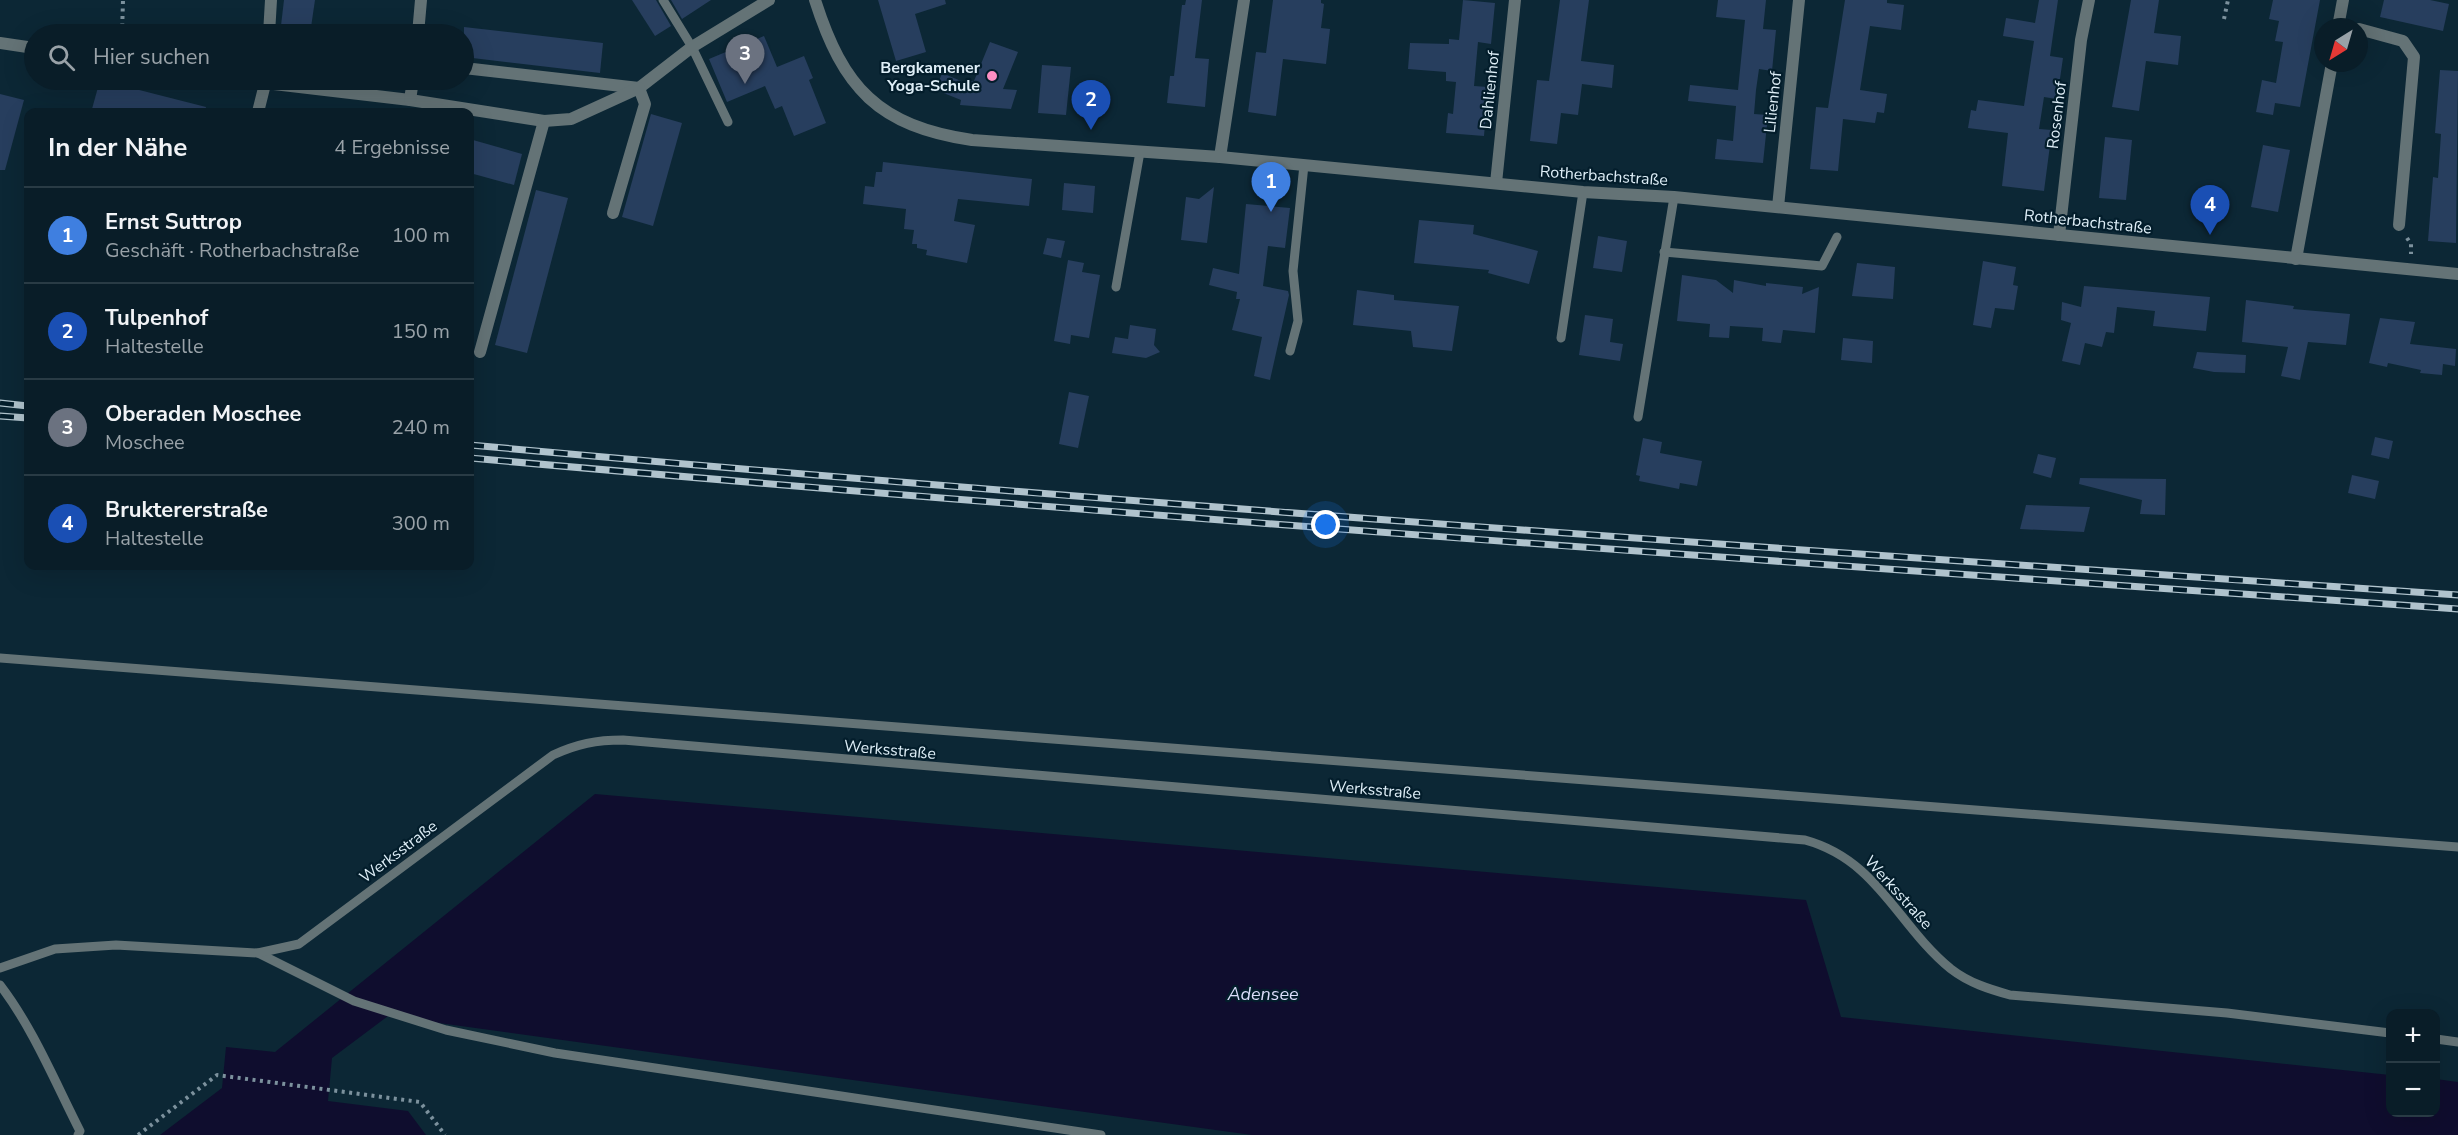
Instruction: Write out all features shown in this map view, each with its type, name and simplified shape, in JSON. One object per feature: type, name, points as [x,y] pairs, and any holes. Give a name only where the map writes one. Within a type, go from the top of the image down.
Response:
[{"type":"street","points":[[270,24],[271,0]]},
{"type":"street","points":[[419,24],[421,0]]},
{"type":"street","points":[[474,110],[544,121],[572,119],[639,88],[692,47],[769,0]]},
{"type":"street","name":"Rotherbachstraße","points":[[815,0],[828,40],[841,66],[873,102],[915,127],[936,134],[972,140],[1220,157],[1583,192],[1674,197],[2458,274]]},
{"type":"street","points":[[1220,157],[1244,0]]},
{"type":"street","name":"Dahlienhof","points":[[1496,183],[1515,0]]},
{"type":"street","name":"Lilienhof","points":[[1778,207],[1799,0]]},
{"type":"street","name":"Rosenhof","points":[[2059,235],[2081,40],[2090,0]]},
{"type":"street","points":[[2343,0],[2343,18]]},
{"type":"street","points":[[2368,31],[2403,41],[2414,57],[2399,225]]},
{"type":"street","points":[[0,43],[24,47]]},
{"type":"street","points":[[474,69],[639,88]]},
{"type":"street","points":[[2296,259],[2330,72]]},
{"type":"street","points":[[613,213],[645,104],[639,88]]},
{"type":"street","points":[[259,108],[264,90]]},
{"type":"street","points":[[334,90],[461,108]]},
{"type":"street","points":[[410,100],[412,90]]},
{"type":"street","points":[[475,354],[544,121]]},
{"type":"lane","points":[[663,0],[692,47],[728,122]]},
{"type":"lane","points":[[1116,286],[1140,152]]},
{"type":"lane","points":[[1290,351],[1298,321],[1293,271],[1304,165]]},
{"type":"lane","points":[[1561,338],[1583,192]]},
{"type":"lane","points":[[1638,417],[1674,197]]},
{"type":"lane","points":[[1664,252],[1822,266],[1837,237]]},
{"type":"lane","points":[[0,658],[2458,848]]},
{"type":"lane","name":"Werksstraße","points":[[258,954],[299,944],[553,755],[574,745],[597,740],[623,740],[1805,840],[1841,854],[1859,867],[1878,886],[1928,948],[1953,970],[1979,986],[2010,995],[2227,1013],[2386,1033]]},
{"type":"lane","points":[[0,968],[55,949],[116,945],[258,954],[354,1000],[446,1030],[555,1053],[1101,1135]]},
{"type":"lane","points":[[0,985],[13,1002],[79,1133]]},
{"type":"lane","points":[[2440,1040],[2458,1042]]},
{"type":"path","points":[[122,24],[123,0]]},
{"type":"path","points":[[2224,19],[2228,0]]},
{"type":"path","points":[[2399,225],[2411,244],[2410,269]]},
{"type":"path","points":[[138,1135],[217,1075],[420,1102],[445,1135]]},
{"type":"water","name":"Adensee","points":[[595,794],[1806,900],[1841,1017],[2386,1075],[2386,1117],[2440,1117],[2440,1080],[2458,1082],[2458,1135],[1252,1135],[388,1016],[332,1058],[328,1101],[408,1111],[426,1135],[160,1135],[222,1088],[226,1047],[275,1052]]},
{"type":"building","points":[[284,0],[315,0],[311,24],[281,24]]},
{"type":"building","points":[[632,0],[656,0],[671,26],[655,36]]},
{"type":"building","points":[[671,0],[711,0],[682,19]]},
{"type":"building","points":[[878,0],[945,0],[946,4],[915,14],[926,52],[896,61]]},
{"type":"building","points":[[1186,0],[1202,0],[1195,58],[1209,59],[1205,107],[1167,103],[1170,76],[1174,76],[1182,5],[1185,5]]},
{"type":"building","points":[[1273,0],[1321,0],[1324,4],[1321,28],[1330,29],[1326,64],[1283,59],[1276,116],[1248,112],[1256,52],[1266,53]]},
{"type":"building","points":[[1463,0],[1495,3],[1491,44],[1478,42],[1474,86],[1488,87],[1484,136],[1446,133],[1448,113],[1453,114],[1456,82],[1446,81],[1446,72],[1408,69],[1410,43],[1449,44],[1449,39],[1459,40]]},
{"type":"building","points":[[1560,0],[1589,0],[1581,61],[1614,65],[1612,88],[1582,84],[1578,115],[1561,113],[1557,144],[1530,141],[1537,80],[1549,81]]},
{"type":"building","points":[[1718,0],[1766,0],[1763,29],[1776,30],[1772,71],[1759,69],[1756,90],[1754,114],[1768,115],[1763,163],[1715,159],[1717,139],[1733,141],[1736,106],[1688,101],[1690,85],[1738,90],[1745,20],[1716,17]]},
{"type":"building","points":[[1845,0],[1887,0],[1887,3],[1904,5],[1901,30],[1870,26],[1860,90],[1887,94],[1884,113],[1877,112],[1875,123],[1843,119],[1838,171],[1810,169],[1816,107],[1828,108]]},
{"type":"building","points":[[2039,0],[2058,0],[2050,56],[2063,58],[2057,99],[2044,97],[2039,129],[2052,130],[2044,191],[2002,186],[2008,133],[1968,128],[1971,110],[1976,111],[1978,100],[2024,106],[2034,41],[2003,36],[2006,18],[2035,23]]},
{"type":"building","points":[[2131,0],[2159,0],[2154,33],[2181,36],[2178,65],[2146,61],[2139,111],[2112,107]]},
{"type":"building","points":[[2273,0],[2320,0],[2317,18],[2314,18],[2314,32],[2300,107],[2275,103],[2273,115],[2256,112],[2262,80],[2276,83],[2283,42],[2275,41],[2279,21],[2269,19]]},
{"type":"building","points":[[2384,0],[2430,0],[2449,4],[2443,31],[2380,17]]},
{"type":"building","points":[[474,28],[603,43],[600,73],[474,58]]},
{"type":"building","points":[[764,36],[777,67],[804,56],[813,78],[809,80],[826,123],[794,136],[782,106],[775,109],[765,86],[727,102],[709,59]]},
{"type":"building","name":"Bergkamener Yoga-Schule","points":[[990,42],[1018,52],[1003,89],[1017,90],[1011,109],[960,105],[961,100],[936,90],[942,73],[961,81],[974,81]]},
{"type":"building","points":[[1042,65],[1071,67],[1066,115],[1038,113]]},
{"type":"building","points":[[2440,70],[2458,71],[2456,243],[2428,241],[2433,177],[2438,178],[2441,134],[2435,133]]},
{"type":"building","points":[[97,90],[139,90],[206,107],[206,108],[92,108]]},
{"type":"building","points":[[0,94],[24,100],[5,170],[0,170]]},
{"type":"building","points":[[651,114],[682,123],[653,226],[622,217]]},
{"type":"building","points":[[2105,137],[2132,140],[2126,200],[2099,198]]},
{"type":"building","points":[[474,140],[522,154],[514,185],[474,174]]},
{"type":"building","points":[[2263,145],[2290,150],[2278,212],[2251,207]]},
{"type":"building","points":[[883,162],[1032,179],[1029,206],[958,199],[954,221],[975,225],[967,263],[926,255],[927,250],[917,248],[917,244],[912,244],[914,230],[904,229],[906,209],[863,204],[865,186],[874,187],[876,172],[882,172]]},
{"type":"building","points":[[1064,183],[1095,186],[1093,213],[1062,210]]},
{"type":"building","points":[[1214,187],[1207,243],[1181,240],[1186,197],[1199,199]]},
{"type":"building","points":[[536,190],[568,198],[527,353],[495,345]]},
{"type":"building","points":[[1246,204],[1290,208],[1285,248],[1268,246],[1263,286],[1288,291],[1289,295],[1270,380],[1254,376],[1262,337],[1232,330],[1240,299],[1236,299],[1237,292],[1209,285],[1213,268],[1239,274]]},
{"type":"building","points":[[1419,220],[1474,225],[1473,234],[1538,251],[1529,284],[1488,273],[1489,270],[1414,263]]},
{"type":"building","points":[[1598,236],[1627,241],[1622,272],[1593,268]]},
{"type":"building","points":[[1047,238],[1065,241],[1061,258],[1043,254]]},
{"type":"building","points":[[1068,260],[1084,263],[1082,272],[1100,275],[1089,338],[1071,335],[1070,344],[1054,341]]},
{"type":"building","points":[[1983,261],[2016,267],[2013,285],[2018,286],[2014,310],[1995,308],[1991,328],[1973,325]]},
{"type":"building","points":[[1857,263],[1895,267],[1893,299],[1852,296]]},
{"type":"building","points":[[1682,275],[1716,280],[1733,293],[1734,280],[1766,286],[1766,283],[1803,287],[1802,294],[1819,287],[1815,333],[1783,330],[1781,343],[1762,341],[1763,328],[1730,326],[1729,338],[1709,337],[1710,324],[1677,321]]},
{"type":"building","points":[[2084,286],[2210,297],[2206,331],[2153,326],[2155,311],[2117,307],[2114,333],[2106,332],[2102,347],[2085,343],[2080,365],[2062,361],[2071,323],[2061,320],[2062,302],[2081,307]]},
{"type":"building","points":[[1357,290],[1394,295],[1394,300],[1459,306],[1452,351],[1413,347],[1411,331],[1353,325]]},
{"type":"building","points":[[2246,300],[2294,306],[2293,309],[2350,314],[2346,345],[2308,342],[2300,380],[2281,376],[2288,347],[2242,342]]},
{"type":"building","points":[[1585,315],[1613,319],[1610,342],[1623,344],[1620,361],[1579,355]]},
{"type":"building","points":[[2380,318],[2415,322],[2410,344],[2456,349],[2455,366],[2443,364],[2442,375],[2420,373],[2421,370],[2388,363],[2387,367],[2369,363]]},
{"type":"building","points":[[1130,325],[1156,329],[1154,345],[1160,352],[1146,358],[1112,353],[1115,337],[1128,339]]},
{"type":"building","points":[[1843,338],[1873,341],[1872,363],[1841,360]]},
{"type":"building","points":[[2197,352],[2246,355],[2245,373],[2214,372],[2193,368]]},
{"type":"building","points":[[1069,392],[1089,396],[1078,448],[1059,444]]},
{"type":"building","points":[[2375,437],[2393,441],[2389,459],[2371,455]]},
{"type":"building","points":[[1643,438],[1662,442],[1660,453],[1702,461],[1697,486],[1680,483],[1679,489],[1639,481],[1640,476],[1636,475]]},
{"type":"building","points":[[2038,454],[2056,458],[2051,478],[2033,473]]},
{"type":"building","points":[[2352,475],[2379,481],[2375,499],[2348,493]]},
{"type":"building","points":[[2080,478],[2166,479],[2165,515],[2140,514],[2142,500],[2079,484]]},
{"type":"building","points":[[2026,505],[2090,507],[2084,532],[2020,529]]},
{"type":"railway","points":[[0,403],[24,406]]},
{"type":"railway","points":[[0,416],[24,418]]},
{"type":"railway","points":[[474,445],[1215,507],[1712,544],[2458,595]]},
{"type":"railway","points":[[474,458],[1215,520],[2458,609]]},
{"type":"place","name":"Bergkamener Yoga-Schule","points":[[992,76]]},
{"type":"place","name":"Oberaden Moschee","points":[[745,84]]},
{"type":"place","name":"Tulpenhof","points":[[1091,130]]},
{"type":"place","name":"Ernst Suttrop","points":[[1271,212]]},
{"type":"place","name":"Bruktererstraße","points":[[2210,235]]}]
